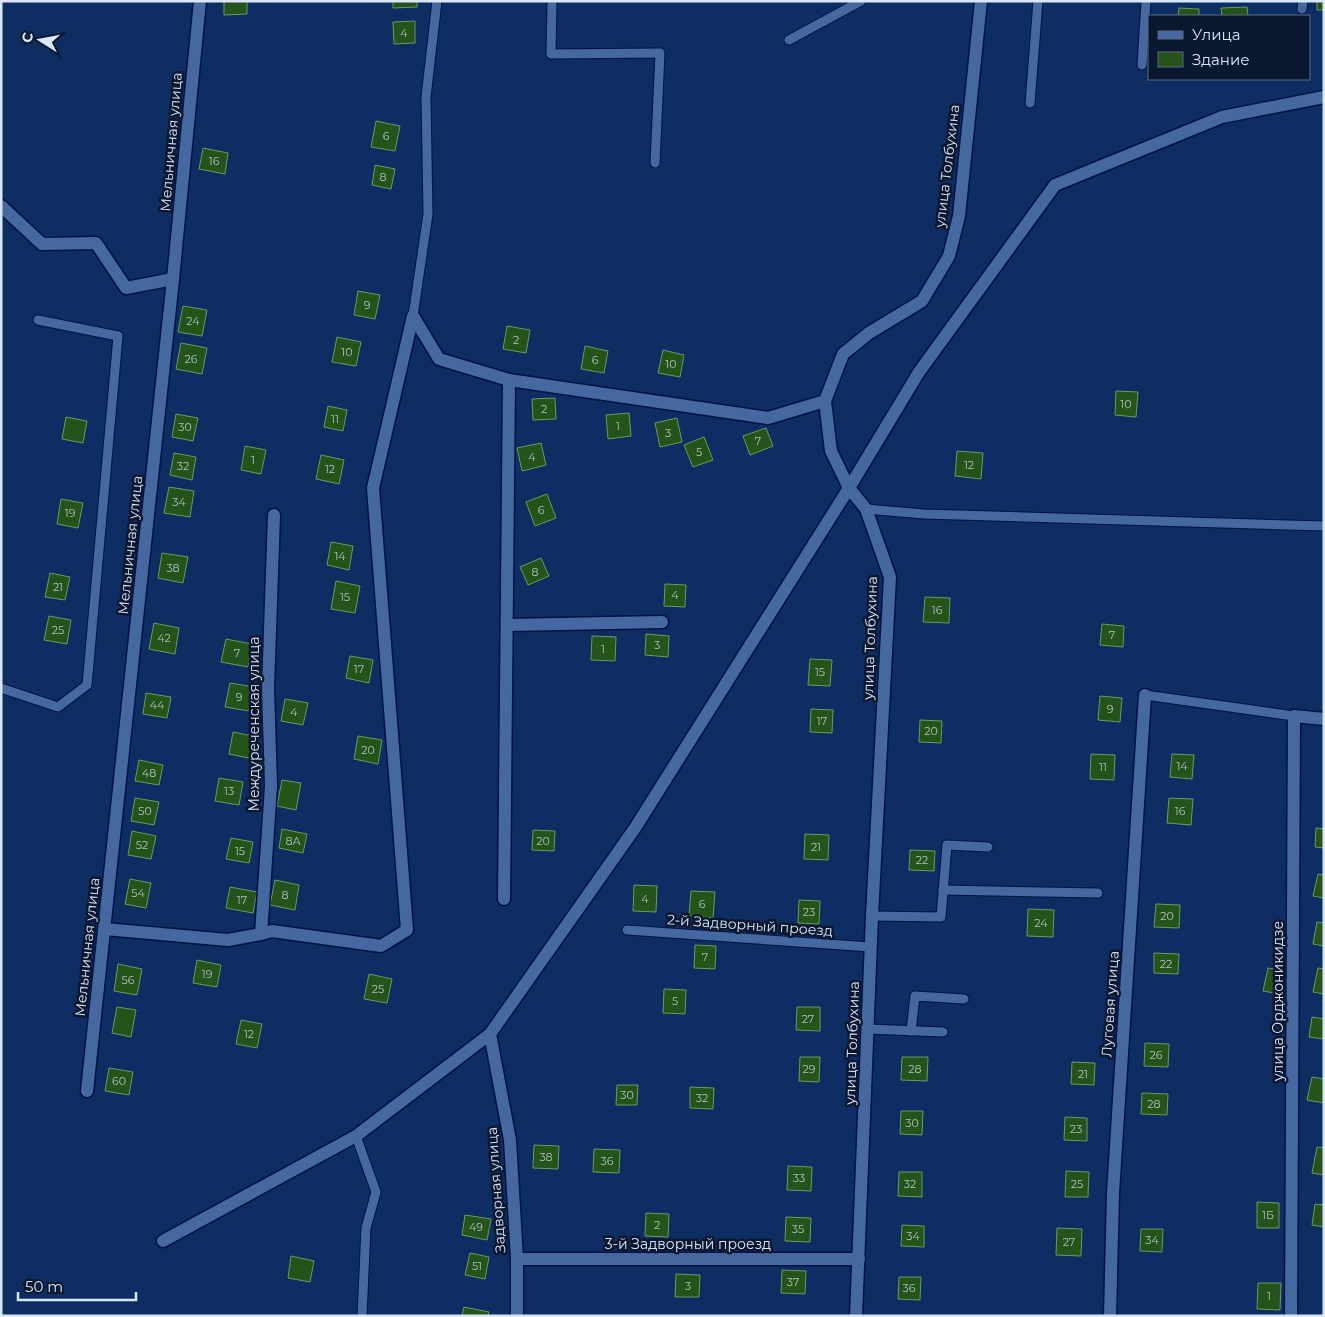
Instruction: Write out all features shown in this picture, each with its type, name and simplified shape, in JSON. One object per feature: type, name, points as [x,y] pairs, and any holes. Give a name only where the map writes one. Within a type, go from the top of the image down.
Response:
[{"type":"street","name":"Мельничная улица","points":[[87,1091],[105,929],[106,898],[174,279],[200,1]]},
{"type":"street","name":"улица Толбухина","points":[[856,1316],[872,916],[890,577],[866,509],[849,488],[831,451],[825,401],[843,354],[869,333],[922,301],[949,256],[959,216],[981,1]]},
{"type":"street","points":[[163,1241],[356,1136],[490,1034],[635,828],[849,488],[919,372],[1055,185],[1222,117],[1324,97]]},
{"type":"street","points":[[1,206],[42,244],[96,243],[126,288],[174,279]]},
{"type":"street","points":[[413,316],[439,359],[509,380],[768,418],[825,401]]},
{"type":"street","points":[[105,929],[228,940],[272,931],[382,946],[407,930],[373,488],[413,316]]},
{"type":"street","points":[[504,899],[509,380]]},
{"type":"street","name":"Междуреченская улица","points":[[261,934],[271,786],[268,688],[274,515]]},
{"type":"street","points":[[507,625],[662,622]]},
{"type":"street","name":"Луговая улица","points":[[1110,1316],[1113,1193],[1146,695]]},
{"type":"street","points":[[1294,716],[1324,719]]},
{"type":"street","name":"улица Орджоникидзе","points":[[1291,1316],[1294,716]]},
{"type":"street","name":"Задворная улица","points":[[490,1034],[510,1140],[517,1258],[518,1316]]},
{"type":"street","name":"3-й Задворный проезд","points":[[517,1258],[858,1259]]},
{"type":"lane","points":[[413,316],[428,214],[426,96],[437,1]]},
{"type":"lane","points":[[552,1],[551,54],[660,53],[655,163]]},
{"type":"lane","points":[[789,40],[861,1]]},
{"type":"lane","points":[[1030,103],[1038,1]]},
{"type":"lane","points":[[1142,65],[1146,1]]},
{"type":"lane","points":[[1,688],[58,707],[87,685],[118,336],[38,320]]},
{"type":"lane","points":[[866,509],[924,514],[1324,526]]},
{"type":"lane","points":[[1146,695],[1294,716]]},
{"type":"lane","points":[[872,916],[941,917],[947,845],[988,847]]},
{"type":"lane","points":[[943,890],[1098,893]]},
{"type":"lane","name":"2-й Задворный проезд","points":[[627,930],[871,947]]},
{"type":"lane","points":[[911,1031],[916,996],[964,1000]]},
{"type":"lane","points":[[868,1029],[943,1032]]},
{"type":"lane","points":[[356,1136],[376,1192],[366,1228],[362,1316]]},
{"type":"building","points":[[224,1],[247,1],[247,14],[224,15]]},
{"type":"building","points":[[393,1],[417,1],[417,7],[393,8]]},
{"type":"building","points":[[1317,1],[1324,1],[1324,10],[1317,10]]},
{"type":"building","points":[[1247,7],[1248,15],[1222,15],[1221,8]]},
{"type":"building","points":[[1179,8],[1199,9],[1199,15],[1178,15]]},
{"type":"building","points":[[415,21],[415,43],[394,44],[393,22]]},
{"type":"building","points":[[376,121],[400,126],[395,151],[371,147]]},
{"type":"building","points":[[203,148],[228,153],[225,174],[199,169]]},
{"type":"building","points":[[375,165],[395,169],[391,189],[372,185]]},
{"type":"building","points":[[358,291],[380,295],[375,319],[354,315]]},
{"type":"building","points":[[183,306],[207,310],[202,336],[178,332]]},
{"type":"building","points":[[507,326],[530,330],[526,353],[503,349]]},
{"type":"building","points":[[337,337],[361,342],[356,366],[332,362]]},
{"type":"building","points":[[181,343],[207,348],[202,374],[176,369]]},
{"type":"building","points":[[585,346],[608,351],[604,373],[581,369]]},
{"type":"building","points":[[663,350],[684,355],[680,377],[658,373]]},
{"type":"building","points":[[1116,391],[1138,392],[1136,417],[1115,415]]},
{"type":"building","points":[[555,398],[556,419],[533,420],[532,399]]},
{"type":"building","points":[[328,406],[347,410],[343,431],[324,427]]},
{"type":"building","points":[[629,413],[631,436],[608,439],[606,415]]},
{"type":"building","points":[[176,414],[198,418],[193,441],[172,437]]},
{"type":"building","points":[[66,417],[87,421],[83,443],[62,439]]},
{"type":"building","points":[[677,418],[682,442],[660,447],[655,423]]},
{"type":"building","points":[[766,428],[773,446],[750,455],[743,436]]},
{"type":"building","points":[[704,437],[713,460],[693,467],[684,445]]},
{"type":"building","points":[[541,443],[546,465],[522,471],[517,448]]},
{"type":"building","points":[[245,446],[266,450],[261,474],[241,470]]},
{"type":"building","points":[[957,451],[983,453],[981,479],[955,476]]},
{"type":"building","points":[[174,453],[196,457],[192,480],[170,475]]},
{"type":"building","points":[[321,455],[344,460],[339,484],[316,479]]},
{"type":"building","points":[[169,487],[194,491],[190,517],[164,513]]},
{"type":"building","points":[[547,494],[556,518],[535,526],[526,502]]},
{"type":"building","points":[[61,499],[83,503],[78,528],[57,524]]},
{"type":"building","points":[[331,542],[353,546],[349,570],[327,565]]},
{"type":"building","points":[[162,553],[188,557],[183,583],[158,578]]},
{"type":"building","points":[[541,558],[549,576],[528,585],[520,567]]},
{"type":"building","points":[[50,573],[70,577],[65,600],[45,597]]},
{"type":"building","points":[[336,581],[360,586],[355,613],[331,609]]},
{"type":"building","points":[[665,584],[686,585],[685,607],[664,606]]},
{"type":"building","points":[[925,597],[950,598],[949,623],[923,622]]},
{"type":"building","points":[[49,616],[71,620],[67,644],[44,640]]},
{"type":"building","points":[[154,623],[179,628],[175,654],[149,649]]},
{"type":"building","points":[[1102,624],[1124,626],[1123,647],[1100,645]]},
{"type":"building","points":[[646,634],[669,636],[668,657],[645,655]]},
{"type":"building","points":[[592,636],[616,637],[615,661],[591,660]]},
{"type":"building","points":[[226,639],[252,644],[248,667],[221,662]]},
{"type":"building","points":[[350,656],[373,660],[369,683],[346,678]]},
{"type":"building","points":[[810,659],[832,660],[830,686],[808,685]]},
{"type":"building","points":[[230,683],[254,687],[249,711],[225,707]]},
{"type":"building","points":[[146,693],[171,697],[167,718],[143,714]]},
{"type":"building","points":[[1100,696],[1122,698],[1120,722],[1098,720]]},
{"type":"building","points":[[285,699],[308,703],[303,725],[281,721]]},
{"type":"building","points":[[811,709],[833,710],[832,733],[810,732]]},
{"type":"building","points":[[920,720],[942,721],[941,743],[919,742]]},
{"type":"building","points":[[233,732],[257,737],[253,759],[229,754]]},
{"type":"building","points":[[358,736],[382,740],[378,764],[354,759]]},
{"type":"building","points":[[1091,754],[1115,755],[1114,780],[1090,779]]},
{"type":"building","points":[[1172,754],[1194,755],[1192,779],[1170,777]]},
{"type":"building","points":[[139,760],[163,765],[159,785],[135,781]]},
{"type":"building","points":[[219,778],[243,782],[239,805],[215,801]]},
{"type":"building","points":[[282,780],[301,783],[296,810],[277,806]]},
{"type":"building","points":[[135,798],[159,802],[154,825],[131,821]]},
{"type":"building","points":[[1169,798],[1193,799],[1191,825],[1167,823]]},
{"type":"building","points":[[1316,828],[1324,829],[1324,848],[1315,847]]},
{"type":"building","points":[[282,829],[307,834],[303,853],[279,848]]},
{"type":"building","points":[[533,830],[555,831],[554,851],[532,850]]},
{"type":"building","points":[[132,831],[156,836],[151,859],[128,855]]},
{"type":"building","points":[[805,834],[829,835],[828,860],[804,859]]},
{"type":"building","points":[[231,838],[253,842],[249,863],[226,859]]},
{"type":"building","points":[[910,850],[935,851],[934,871],[909,870]]},
{"type":"building","points":[[1318,874],[1324,875],[1324,898],[1313,896]]},
{"type":"building","points":[[130,879],[151,883],[146,908],[125,904]]},
{"type":"building","points":[[275,880],[299,885],[295,910],[270,905]]},
{"type":"building","points":[[634,885],[657,886],[656,912],[633,911]]},
{"type":"building","points":[[230,887],[257,892],[253,913],[226,908]]},
{"type":"building","points":[[691,891],[715,892],[713,918],[689,916]]},
{"type":"building","points":[[799,900],[820,901],[819,924],[798,923]]},
{"type":"building","points":[[1156,904],[1180,905],[1179,928],[1154,927]]},
{"type":"building","points":[[1028,909],[1054,910],[1053,937],[1027,936]]},
{"type":"building","points":[[1317,922],[1324,923],[1324,946],[1313,944]]},
{"type":"building","points":[[695,945],[716,946],[715,969],[694,968]]},
{"type":"building","points":[[1154,953],[1179,954],[1178,974],[1154,973]]},
{"type":"building","points":[[197,960],[221,965],[217,987],[193,983]]},
{"type":"building","points":[[118,964],[142,969],[137,995],[114,991]]},
{"type":"building","points":[[1268,968],[1289,972],[1284,995],[1263,991]]},
{"type":"building","points":[[1318,968],[1324,969],[1324,994],[1313,992]]},
{"type":"building","points":[[369,974],[392,979],[387,1003],[364,999]]},
{"type":"building","points":[[664,989],[686,990],[685,1014],[663,1013]]},
{"type":"building","points":[[117,1007],[136,1010],[131,1037],[112,1033]]},
{"type":"building","points":[[797,1007],[820,1007],[820,1031],[796,1030]]},
{"type":"building","points":[[1312,1017],[1324,1019],[1324,1039],[1309,1037]]},
{"type":"building","points":[[241,1020],[262,1024],[257,1048],[236,1044]]},
{"type":"building","points":[[1145,1043],[1169,1044],[1168,1067],[1144,1066]]},
{"type":"building","points":[[800,1057],[820,1057],[819,1082],[799,1081]]},
{"type":"building","points":[[902,1057],[928,1057],[927,1081],[901,1080]]},
{"type":"building","points":[[1072,1062],[1095,1063],[1094,1085],[1071,1084]]},
{"type":"building","points":[[109,1068],[133,1072],[129,1095],[105,1091]]},
{"type":"building","points":[[1312,1077],[1324,1079],[1324,1103],[1307,1100]]},
{"type":"building","points":[[617,1085],[638,1085],[637,1105],[616,1105]]},
{"type":"building","points":[[690,1087],[714,1088],[713,1109],[690,1108]]},
{"type":"building","points":[[1142,1093],[1168,1094],[1167,1115],[1141,1114]]},
{"type":"building","points":[[901,1111],[923,1111],[922,1135],[900,1134]]},
{"type":"building","points":[[1065,1117],[1087,1118],[1087,1141],[1064,1140]]},
{"type":"building","points":[[534,1145],[559,1146],[558,1169],[533,1168]]},
{"type":"building","points":[[1317,1147],[1324,1148],[1324,1175],[1312,1173]]},
{"type":"building","points":[[594,1149],[620,1150],[619,1173],[593,1172]]},
{"type":"building","points":[[788,1166],[812,1167],[811,1191],[787,1190]]},
{"type":"building","points":[[1066,1171],[1089,1172],[1088,1197],[1065,1197]]},
{"type":"building","points":[[899,1172],[922,1172],[922,1197],[898,1196]]},
{"type":"building","points":[[1257,1202],[1279,1203],[1279,1228],[1257,1228]]},
{"type":"building","points":[[1315,1204],[1324,1205],[1324,1227],[1312,1225]]},
{"type":"building","points":[[646,1213],[669,1214],[668,1237],[645,1236]]},
{"type":"building","points":[[465,1215],[491,1219],[487,1240],[462,1235]]},
{"type":"building","points":[[786,1217],[811,1218],[810,1242],[785,1241]]},
{"type":"building","points":[[902,1225],[924,1226],[924,1247],[901,1246]]},
{"type":"building","points":[[1057,1228],[1082,1229],[1081,1256],[1056,1255]]},
{"type":"building","points":[[1141,1229],[1163,1229],[1162,1252],[1140,1251]]},
{"type":"building","points":[[470,1253],[489,1257],[485,1279],[465,1275]]},
{"type":"building","points":[[291,1256],[314,1261],[310,1282],[288,1278]]},
{"type":"building","points":[[782,1270],[806,1271],[805,1294],[781,1293]]},
{"type":"building","points":[[676,1274],[700,1275],[699,1297],[675,1297]]},
{"type":"building","points":[[899,1277],[921,1277],[920,1300],[898,1299]]},
{"type":"building","points":[[1258,1283],[1281,1283],[1280,1310],[1257,1309]]},
{"type":"building","points":[[464,1307],[489,1312],[488,1316],[462,1316]]}]
